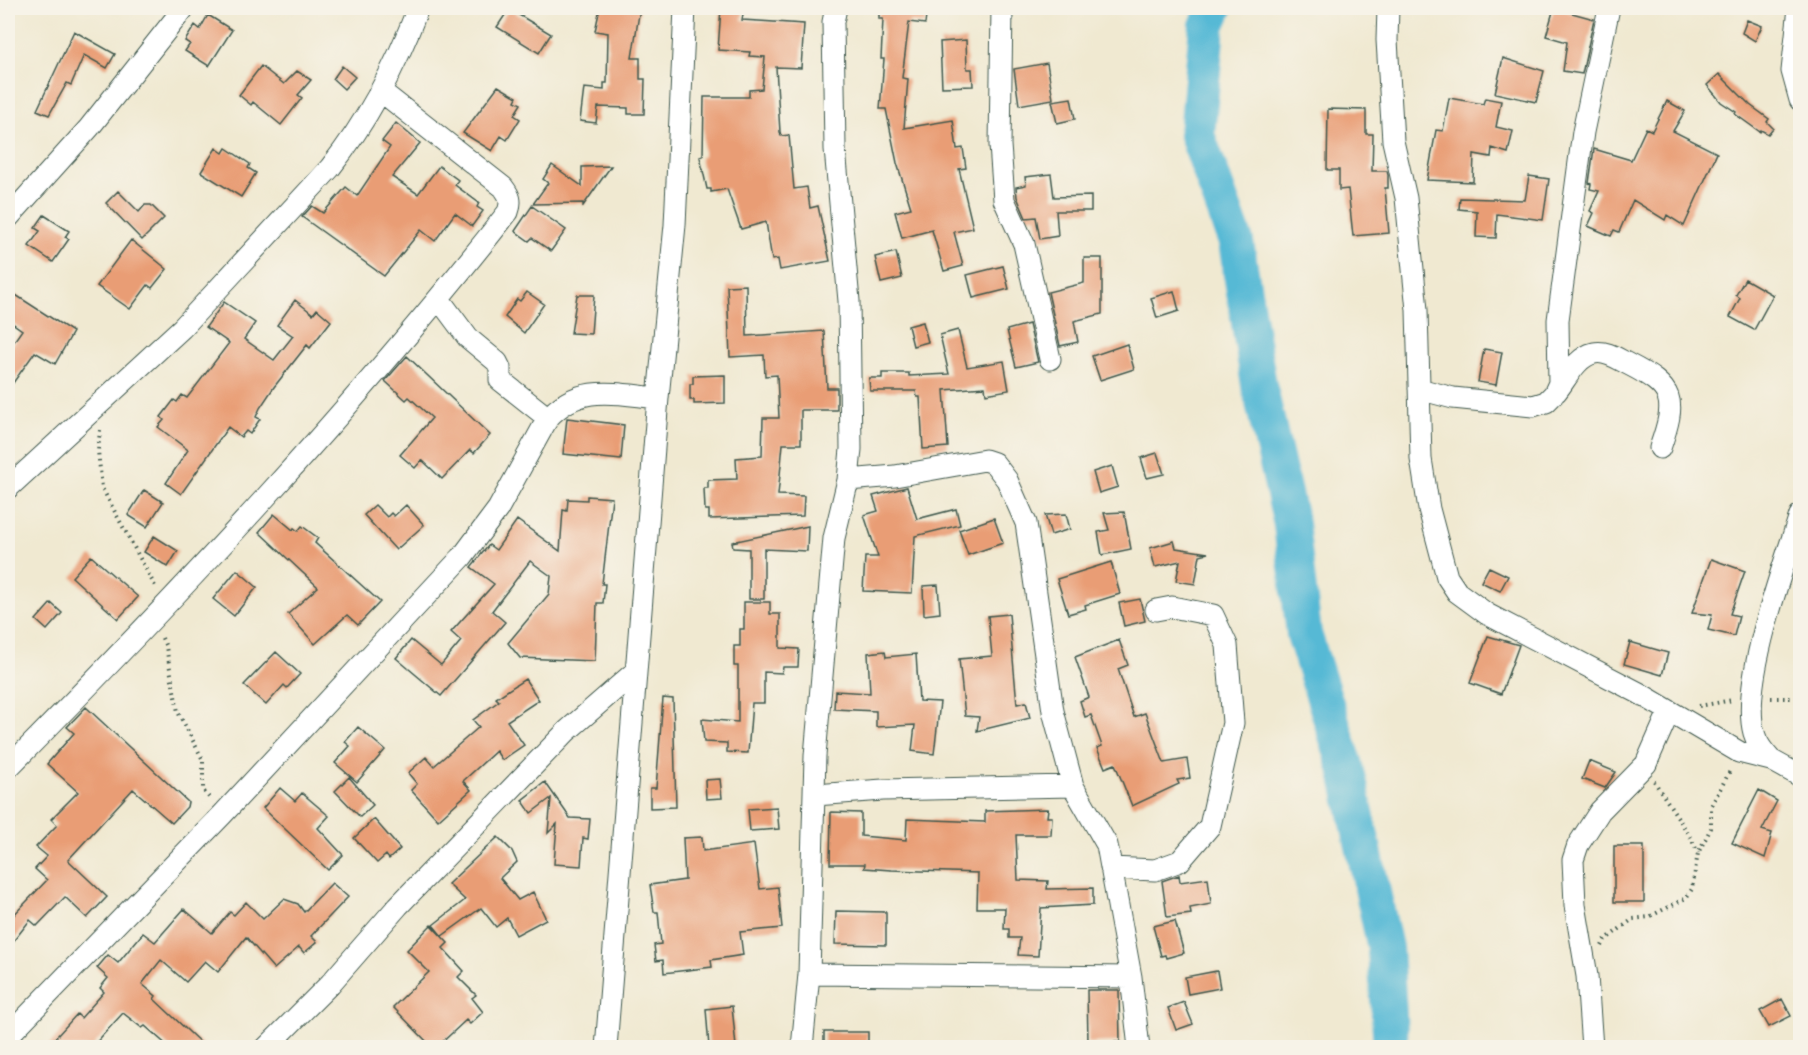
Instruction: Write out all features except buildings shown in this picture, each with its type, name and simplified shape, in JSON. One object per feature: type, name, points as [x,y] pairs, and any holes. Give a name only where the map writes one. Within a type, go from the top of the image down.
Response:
[{"type":"street","points":[[8,218],[89,128],[184,8]]},
{"type":"street","points":[[8,488],[182,328],[330,168],[352,140],[382,92],[418,8]]},
{"type":"street","points":[[606,1047],[658,398],[675,225],[685,8]]},
{"type":"street","points":[[802,1047],[809,974],[815,756],[830,570],[834,538],[848,480],[851,437],[849,312],[835,149],[833,22],[836,8]]},
{"type":"street","points":[[1002,8],[1000,134],[1004,200],[1024,244],[1050,359]]},
{"type":"street","points":[[1388,8],[1387,40],[1393,141],[1409,224],[1417,310],[1421,459],[1429,509],[1447,577],[1457,592],[1487,614],[1578,660],[1739,752],[1771,760],[1800,776]]},
{"type":"street","points":[[1554,394],[1558,383],[1558,320],[1583,132],[1609,8]]},
{"type":"street","points":[[1799,8],[1792,71],[1800,100]]},
{"type":"street","points":[[8,768],[154,621],[439,299],[508,212],[511,204],[509,194],[382,92]]},
{"type":"street","points":[[439,299],[468,338],[497,362],[501,380],[548,418]]},
{"type":"street","points":[[1419,389],[1453,398],[1533,406],[1546,402],[1585,357],[1595,353],[1606,353],[1656,378],[1669,397],[1669,418],[1660,448]]},
{"type":"street","points":[[8,1036],[222,815],[462,557],[498,509],[548,418],[559,405],[586,394],[658,398]]},
{"type":"street","points":[[848,480],[895,476],[985,460],[1000,469],[1026,523],[1053,711],[1073,786],[1107,845],[1131,977],[1139,1047]]},
{"type":"street","points":[[1771,760],[1758,745],[1753,730],[1753,698],[1760,649],[1800,515]]},
{"type":"street","points":[[1111,867],[1155,870],[1180,861],[1210,826],[1233,723],[1227,645],[1213,615],[1172,607],[1156,610]]},
{"type":"street","points":[[266,1047],[330,984],[398,906],[567,731],[636,671]]},
{"type":"street","points":[[1593,1047],[1587,976],[1575,905],[1573,860],[1578,845],[1600,811],[1635,778],[1646,764],[1669,712]]},
{"type":"street","points":[[815,795],[884,790],[1073,786]]},
{"type":"street","points":[[809,974],[1131,977]]},
{"type":"path","points":[[100,428],[98,451],[102,488],[158,592],[154,621],[166,647],[178,712],[203,760],[203,790],[222,815]]},
{"type":"path","points":[[1669,712],[1753,698],[1800,698]]},
{"type":"path","points":[[1587,976],[1605,940],[1633,919],[1649,917],[1686,898],[1692,889],[1698,853],[1711,828],[1711,806],[1739,752]]},
{"type":"path","points":[[1646,764],[1658,789],[1690,836],[1698,853]]},
{"type":"waterway","points":[[1215,8],[1207,26],[1197,135],[1236,242],[1259,385],[1291,524],[1304,634],[1346,767],[1385,948],[1391,1048]]}]
